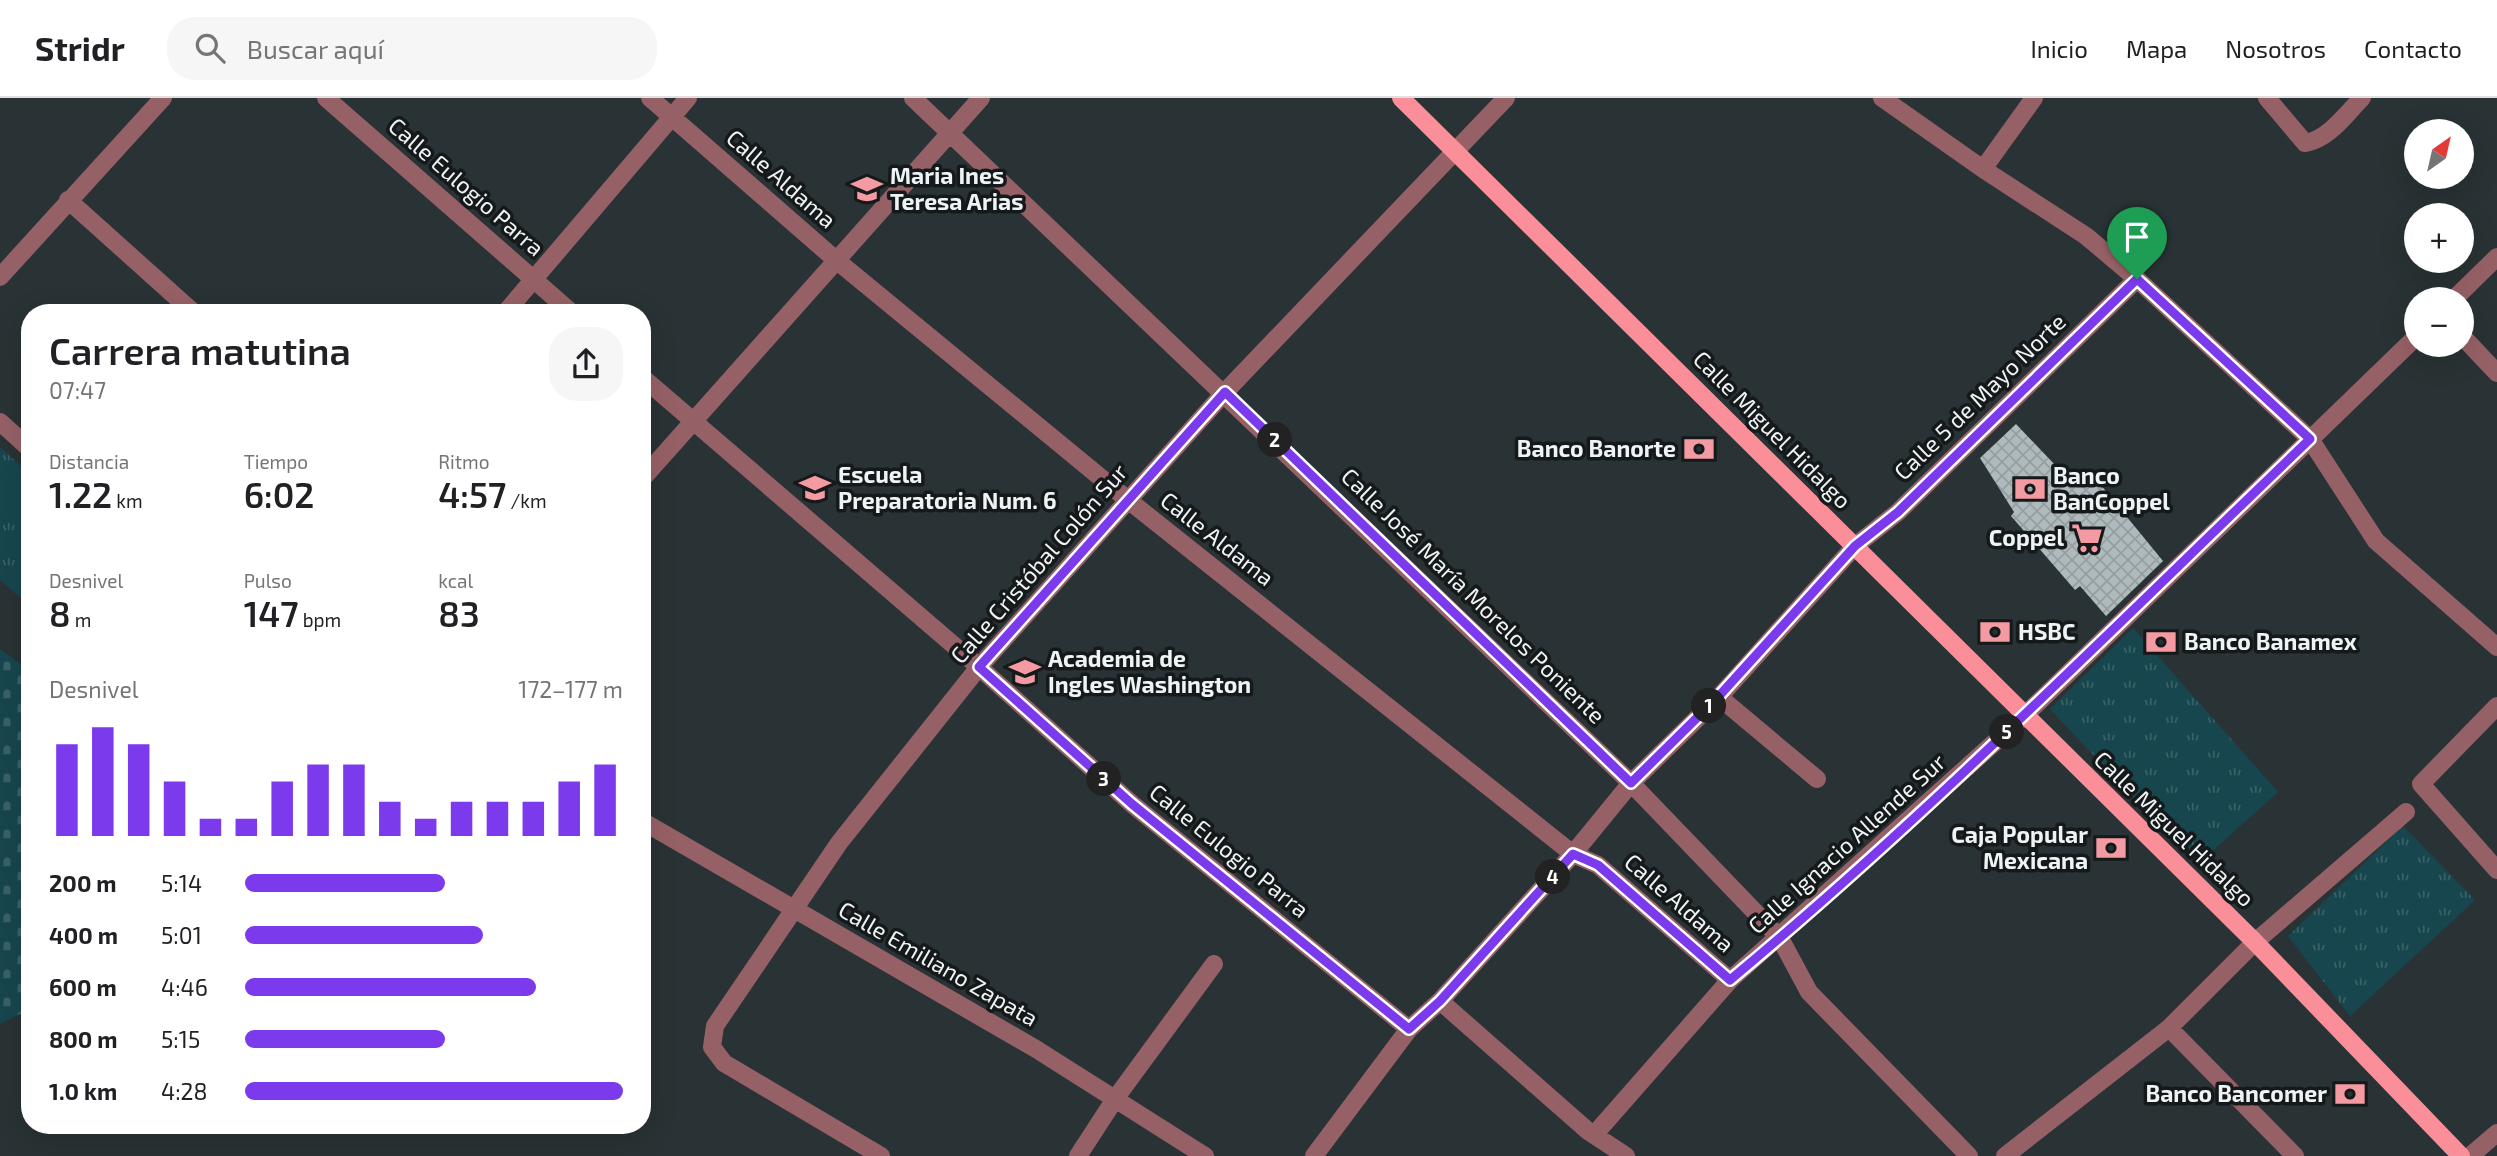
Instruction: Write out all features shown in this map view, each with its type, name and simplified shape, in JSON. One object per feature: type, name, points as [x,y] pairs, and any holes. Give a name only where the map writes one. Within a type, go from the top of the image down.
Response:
[{"type":"main road","name":"Calle Miguel Hidalgo","points":[[1401,98],[2255,942],[2461,1156]]},
{"type":"street","points":[[0,277],[163,98]]},
{"type":"street","name":"Calle Eulogio Parra","points":[[326,98],[562,304]]},
{"type":"street","name":"Calle Aldama","points":[[650,98],[836,260],[1128,500],[1573,854],[1598,865],[1730,980]]},
{"type":"street","points":[[513,304],[688,98]]},
{"type":"street","name":"Calle José María Morelos Poniente","points":[[913,98],[1225,392],[1631,783],[1780,939],[1809,992],[1969,1156]]},
{"type":"street","points":[[651,468],[981,98]]},
{"type":"street","name":"Calle Cristóbal Colón Sur","points":[[881,1156],[724,1063],[712,1047],[715,1026],[839,843],[979,667],[1225,392],[1453,150],[1506,98]]},
{"type":"street","points":[[1882,98],[1983,169],[2086,236],[2137,279],[2310,439],[2376,541],[2497,647]]},
{"type":"street","points":[[1983,169],[2034,98]]},
{"type":"street","points":[[2267,98],[2305,143],[2324,136],[2362,98]]},
{"type":"street","points":[[68,201],[184,304]]},
{"type":"street","points":[[2466,287],[2497,257]]},
{"type":"street","name":"Calle 5 de Mayo Norte","points":[[1314,1156],[1409,1029],[1440,1001],[1573,854],[1631,783],[1719,696],[1855,546],[1898,512],[2137,279]]},
{"type":"street","name":"Calle Ignacio Allende Sur","points":[[1594,1135],[1730,980],[1780,939],[2024,716],[2404,349]]},
{"type":"street","points":[[2474,349],[2497,373]]},
{"type":"street","name":"Calle Eulogio Parra","points":[[651,385],[979,667],[1132,804],[1409,1029]]},
{"type":"street","points":[[0,422],[21,441]]},
{"type":"street","points":[[1719,696],[1817,779]]},
{"type":"street","points":[[2497,706],[2421,784],[2497,870]]},
{"type":"street","points":[[2005,1156],[2169,1028],[2255,942],[2406,812]]},
{"type":"street","name":"Calle Emiliano Zapata","points":[[651,826],[1036,1049],[1205,1156]]},
{"type":"street","points":[[1079,1156],[1115,1099],[1214,964]]},
{"type":"street","points":[[1440,1001],[1594,1135],[1622,1155]]},
{"type":"street","points":[[2169,1028],[2295,1156]]},
{"type":"street","points":[[2470,1156],[2497,1133]]},
{"type":"green space","points":[[0,447],[21,466],[21,598],[0,580]]},
{"type":"green space","points":[[0,478],[19,492],[0,518]]},
{"type":"green space","points":[[2133,628],[2278,792],[2197,865],[2050,709]]},
{"type":"green space","points":[[0,649],[21,664],[21,1014],[0,1024]]},
{"type":"green space","points":[[2403,826],[2475,900],[2350,1016],[2288,936]]},
{"type":"building","name":"Coppel","points":[[2016,424],[2076,487],[2091,473],[2163,561],[2106,616],[2080,586],[2075,590],[2011,516],[2014,512],[1980,458]]},
{"type":"place","name":"Maria Ines Teresa Arias","points":[[867,189]]},
{"type":"place","name":"Banco Banorte","points":[[1699,449]]},
{"type":"place","name":"Escuela Preparatoria Num. 6","points":[[815,488]]},
{"type":"place","name":"Banco BanCoppel","points":[[2030,489]]},
{"type":"place","name":"Coppel","points":[[2087,538]]},
{"type":"place","name":"HSBC","points":[[1995,632]]},
{"type":"place","name":"Banco Banamex","points":[[2161,642]]},
{"type":"place","name":"Academia de Ingles Washington","points":[[1025,672]]},
{"type":"place","name":"Caja Popular Mexicana","points":[[2111,848]]},
{"type":"place","name":"Banco Bancomer","points":[[2350,1094]]},
{"type":"route","points":[[2137,279],[2310,439],[2024,716],[1780,939],[1730,980],[1598,865],[1573,854],[1440,1001],[1409,1029],[1132,804],[979,667],[1225,392],[1631,783],[1719,696],[1855,546],[1898,512],[2137,279]]}]
